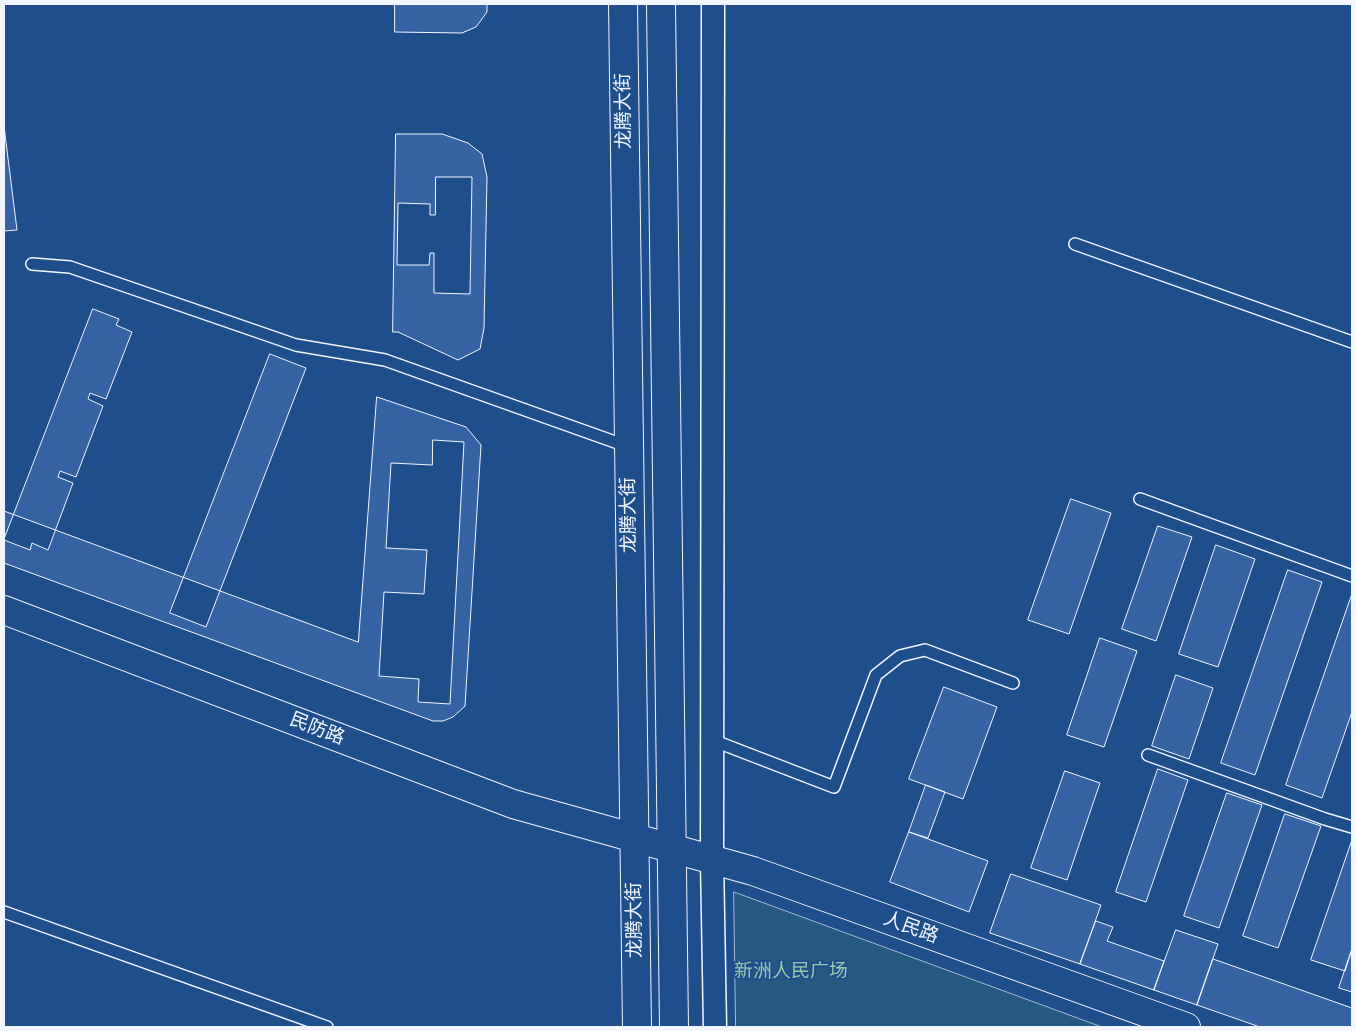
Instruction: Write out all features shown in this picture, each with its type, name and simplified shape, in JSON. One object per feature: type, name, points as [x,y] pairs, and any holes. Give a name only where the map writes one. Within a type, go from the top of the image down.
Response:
[{"type":"main road","name":"龙腾大街","points":[[623,4],[637,1027]]},
{"type":"main road","name":"龙腾大街","points":[[661,4],[674,1027]]},
{"type":"main road","name":"民防路","points":[[4,610],[513,804],[634,838]]},
{"type":"main road","name":"人民路","points":[[634,838],[753,871],[1186,1027]]},
{"type":"street","points":[[713,4],[712,860],[714,1027]]},
{"type":"lane","points":[[1076,244],[1352,342]]},
{"type":"lane","points":[[32,264],[70,267],[296,345],[385,360],[628,447]]},
{"type":"lane","points":[[1140,499],[1352,576]]},
{"type":"lane","points":[[712,740],[834,787],[876,675],[900,656],[925,650],[1013,683]]},
{"type":"lane","points":[[1148,755],[1352,827]]},
{"type":"lane","points":[[4,912],[327,1027]]},
{"type":"green space","name":"新洲人民广场","points":[[734,892],[1102,1027],[736,1027]]},
{"type":"building","points":[[395,4],[487,4],[487,12],[476,27],[462,33],[395,32]]},
{"type":"building","points":[[4,126],[17,230],[4,231]]},
{"type":"building","points":[[396,134],[442,134],[468,143],[482,154],[487,177],[484,328],[480,349],[458,360],[398,332],[393,332]]},
{"type":"building","points":[[436,177],[472,177],[470,294],[434,293],[434,253],[430,253],[429,265],[397,265],[398,203],[430,204],[430,215],[435,215]]},
{"type":"building","points":[[93,309],[119,319],[116,325],[132,332],[106,399],[90,393],[88,399],[103,406],[76,477],[60,471],[58,477],[73,483],[48,550],[32,543],[30,550],[4,540]]},
{"type":"building","points":[[270,354],[306,368],[206,627],[170,613]]},
{"type":"building","points":[[377,397],[466,427],[481,445],[465,706],[453,717],[443,721],[433,721],[4,563],[4,511],[358,642]]},
{"type":"building","points":[[433,440],[464,442],[450,704],[418,702],[419,679],[379,676],[384,592],[424,594],[427,550],[386,548],[391,463],[432,465]]},
{"type":"building","points":[[1071,499],[1111,513],[1069,634],[1028,620]]},
{"type":"building","points":[[1158,526],[1192,537],[1156,641],[1122,629]]},
{"type":"building","points":[[1216,545],[1255,559],[1218,667],[1179,654]]},
{"type":"building","points":[[1288,570],[1322,582],[1255,775],[1221,763]]},
{"type":"building","points":[[1352,594],[1352,712],[1322,798],[1286,785]]},
{"type":"building","points":[[1100,638],[1137,651],[1104,747],[1067,735]]},
{"type":"building","points":[[1176,675],[1213,688],[1189,759],[1152,746]]},
{"type":"building","points":[[944,687],[997,707],[963,799],[909,779]]},
{"type":"building","points":[[1158,769],[1188,780],[1146,902],[1116,892]]},
{"type":"building","points":[[1065,771],[1100,783],[1067,880],[1031,868]]},
{"type":"building","points":[[926,785],[945,792],[928,838],[909,832]]},
{"type":"building","points":[[1227,793],[1262,805],[1219,928],[1184,916]]},
{"type":"building","points":[[1285,814],[1321,826],[1278,948],[1243,936]]},
{"type":"building","points":[[909,832],[988,861],[969,912],[890,882]]},
{"type":"building","points":[[1352,840],[1352,949],[1345,971],[1311,960]]},
{"type":"building","points":[[1011,874],[1101,905],[1080,964],[990,933]]},
{"type":"building","points":[[1096,921],[1113,927],[1107,941],[1164,961],[1154,990],[1080,964]]},
{"type":"building","points":[[1176,930],[1218,944],[1197,1005],[1154,990]]},
{"type":"building","points":[[1352,949],[1352,992],[1339,988]]},
{"type":"building","points":[[1213,959],[1352,1008],[1352,1027],[1260,1027],[1197,1005]]}]
